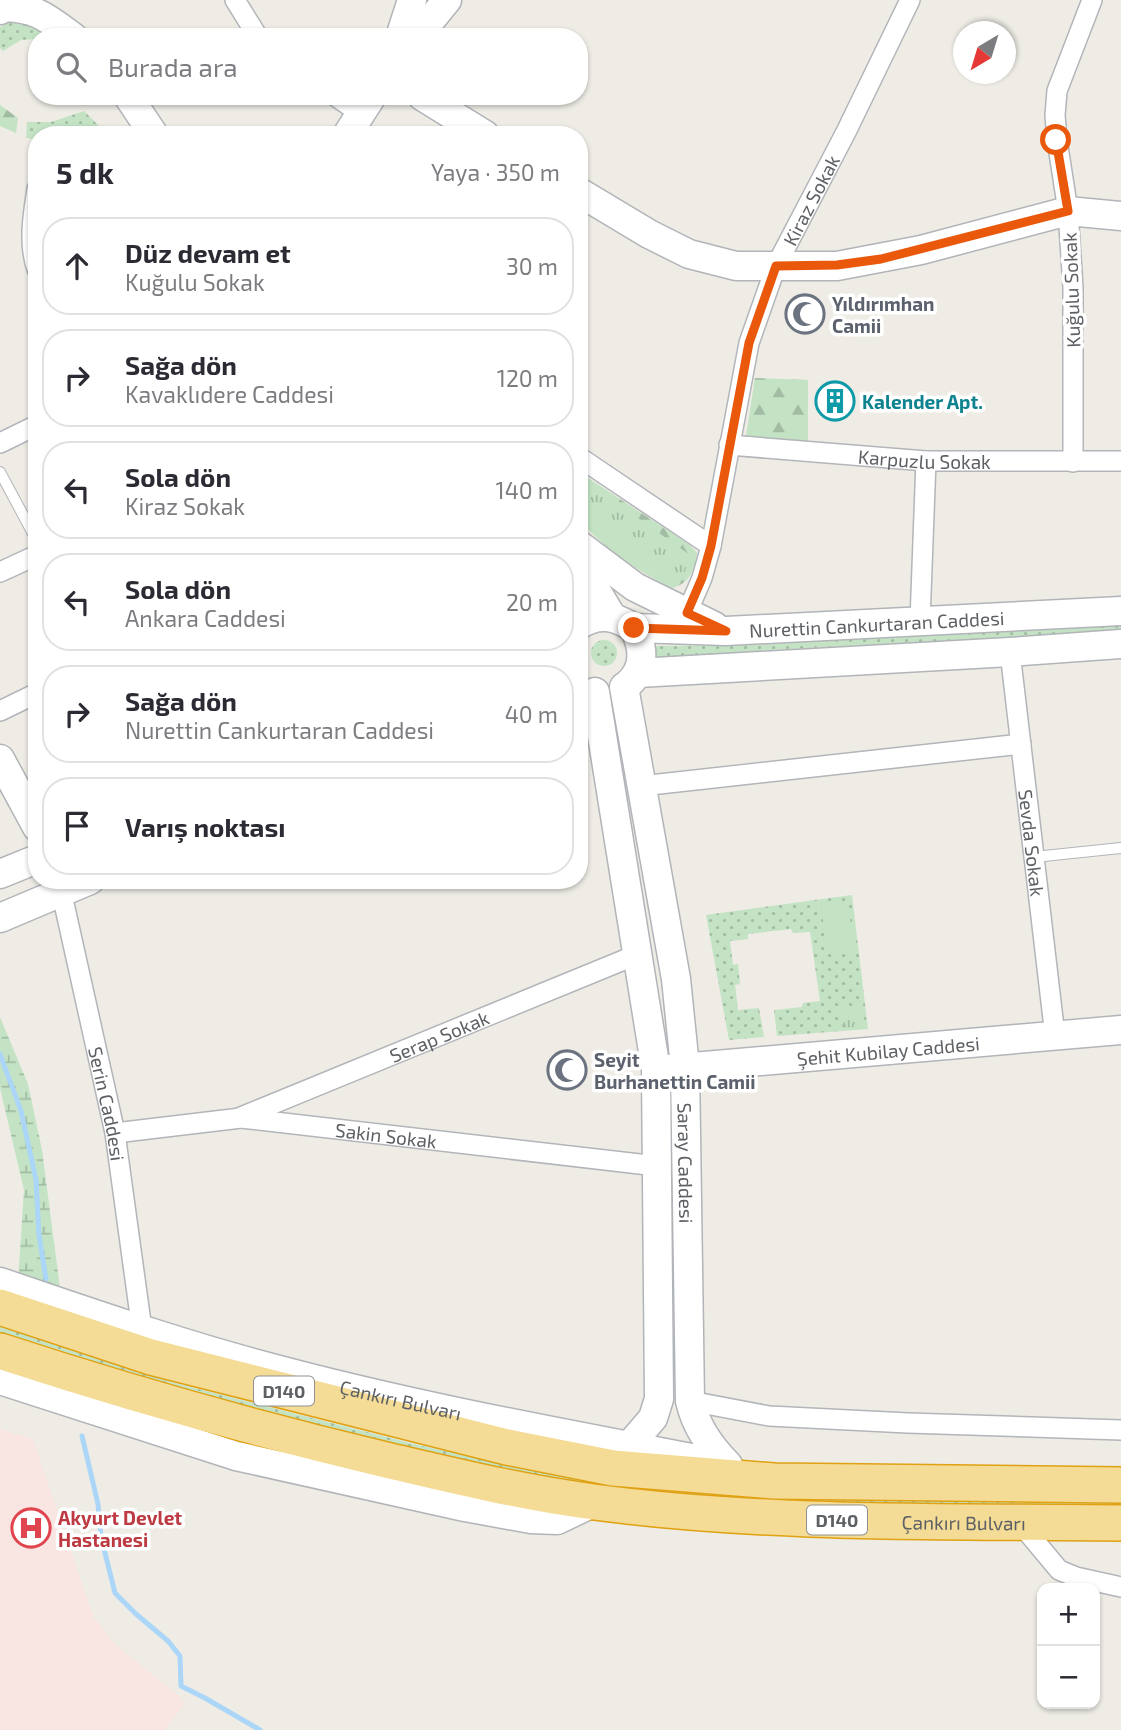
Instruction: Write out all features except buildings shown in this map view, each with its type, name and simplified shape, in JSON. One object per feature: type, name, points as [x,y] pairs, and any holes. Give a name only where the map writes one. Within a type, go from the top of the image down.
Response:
[{"type":"highway","name":"Çankırı Bulvarı","points":[[0,1307],[151,1357],[467,1437],[613,1468],[694,1476],[810,1481],[1121,1485]]},
{"type":"highway","name":"Çankırı Bulvarı","points":[[0,1352],[136,1395],[314,1443],[475,1481],[554,1496],[595,1502],[825,1520],[1121,1523]]},
{"type":"street","points":[[55,0],[79,28]]},
{"type":"street","points":[[235,0],[252,28]]},
{"type":"street","points":[[403,28],[412,0]]},
{"type":"street","points":[[424,28],[447,0]]},
{"type":"street","name":"Kiraz Sokak","points":[[687,613],[702,578],[711,546],[749,343],[776,266],[846,132],[910,0]]},
{"type":"street","name":"Kuğulu Sokak","points":[[1073,462],[1073,288],[1068,211],[1056,140],[1055,114],[1057,92],[1092,0]]},
{"type":"street","points":[[5,6],[36,12],[60,28]]},
{"type":"street","points":[[134,105],[148,126]]},
{"type":"street","points":[[437,105],[470,126]]},
{"type":"street","points":[[588,197],[649,234],[689,254],[736,266],[837,265],[881,259],[1068,211],[1121,216]]},
{"type":"street","points":[[0,443],[28,429]]},
{"type":"street","name":"Karpuzlu Sokak","points":[[729,446],[926,461],[1121,461]]},
{"type":"street","points":[[920,621],[926,461]]},
{"type":"street","points":[[588,463],[711,546]]},
{"type":"street","points":[[588,552],[635,587],[726,631]]},
{"type":"street","points":[[0,572],[28,559]]},
{"type":"street","name":"Saray Caddesi","points":[[588,574],[642,650],[642,662],[631,680],[642,786],[676,979],[685,1068],[690,1401],[700,1430],[728,1465]]},
{"type":"street","name":"Nurettin Cankurtaran Caddesi","points":[[588,620],[596,616],[623,622],[726,631],[1121,611]]},
{"type":"street","name":"Nurettin Cankurtaran Caddesi","points":[[588,688],[615,692],[631,680],[1121,644]]},
{"type":"street","name":"Sevda Sokak","points":[[1010,652],[1055,1035]]},
{"type":"street","name":"Saray Caddesi","points":[[588,693],[656,1070],[659,1399],[653,1418],[629,1446]]},
{"type":"street","points":[[0,711],[28,697]]},
{"type":"street","points":[[642,786],[1021,744]]},
{"type":"street","points":[[0,759],[28,810]]},
{"type":"street","points":[[0,874],[28,863]]},
{"type":"street","points":[[0,918],[55,889]]},
{"type":"street","name":"Serin Caddesi","points":[[62,889],[115,1133],[142,1330]]},
{"type":"street","name":"Serap Sokak","points":[[240,1118],[636,955]]},
{"type":"street","name":"Şehit Kubilay Caddesi","points":[[656,1070],[1121,1030]]},
{"type":"street","name":"Sakin Sokak","points":[[115,1133],[240,1118],[657,1166]]},
{"type":"street","name":"Çankırı Bulvarı","points":[[0,1282],[142,1330],[266,1367],[426,1406],[810,1481]]},
{"type":"street","name":"Çankırı Bulvarı","points":[[0,1380],[236,1456],[465,1507],[531,1519],[556,1520],[595,1502]]},
{"type":"street","points":[[690,1401],[769,1416],[1121,1430]]},
{"type":"street","points":[[1019,1522],[1059,1570],[1076,1577],[1121,1587]]},
{"type":"lane","points":[[0,472],[28,524]]},
{"type":"lane","points":[[1034,857],[1121,848]]},
{"type":"shaded area","name":"Akyurt Devlet Hastanesi","points":[[0,1429],[33,1439],[93,1616],[114,1643],[179,1696],[184,1704],[165,1730],[0,1730]]},
{"type":"green space","points":[[14,20],[36,28],[28,28],[28,40],[21,40],[3,51],[0,48],[0,27]]},
{"type":"green space","points":[[0,105],[18,118],[16,133],[0,126]]},
{"type":"green space","points":[[84,111],[99,126],[28,126],[26,138],[27,122],[51,122]]},
{"type":"green space","points":[[755,378],[808,380],[808,442],[746,436]]},
{"type":"green space","points":[[588,478],[690,545],[697,553],[693,571],[683,583],[672,588],[622,558],[590,531]]},
{"type":"green space","points":[[588,485],[690,555],[683,577],[670,580],[644,564],[588,518]]},
{"type":"green space","points":[[1121,625],[1121,631],[755,651],[653,661],[652,646],[757,645]]},
{"type":"green space","points":[[604,640],[613,644],[617,653],[613,662],[604,666],[595,662],[591,653],[595,644]]},
{"type":"green space","points":[[852,895],[868,1029],[777,1036],[774,1010],[802,1007],[803,1003],[820,1001],[810,932],[793,933],[791,929],[748,934],[748,939],[730,941],[733,965],[738,964],[740,984],[735,985],[738,1010],[759,1008],[764,1037],[729,1040],[706,915]]},
{"type":"green space","points":[[848,901],[854,950],[827,953],[821,904]]},
{"type":"green space","points":[[863,1007],[865,1027],[844,1029],[842,1009]]},
{"type":"green space","points":[[0,1017],[28,1084],[42,1150],[61,1296],[18,1282],[24,1190],[0,1088]]},
{"type":"green space","points":[[0,1324],[171,1382],[418,1445],[566,1477],[620,1485],[1121,1500],[1121,1510],[993,1511],[647,1495],[425,1455],[195,1397],[0,1335]]},
{"type":"waterway","points":[[0,1054],[21,1111],[36,1180],[39,1235],[46,1279]]},
{"type":"waterway","points":[[82,1436],[98,1504],[101,1537],[115,1593],[168,1641],[180,1656],[181,1686],[260,1730]]},
{"type":"place","name":"Yıldırımhan Camii","points":[[805,314]]},
{"type":"place","name":"Kalender Apt.","points":[[835,401]]},
{"type":"place","name":"Seyit Burhanettin Camii","points":[[567,1070]]},
{"type":"place","name":"Akyurt Devlet Hastanesi","points":[[31,1528]]},
{"type":"route","points":[[634,628],[726,631],[687,613],[702,578],[711,546],[749,343],[776,266],[837,265],[881,259],[1068,211],[1056,140]]}]
